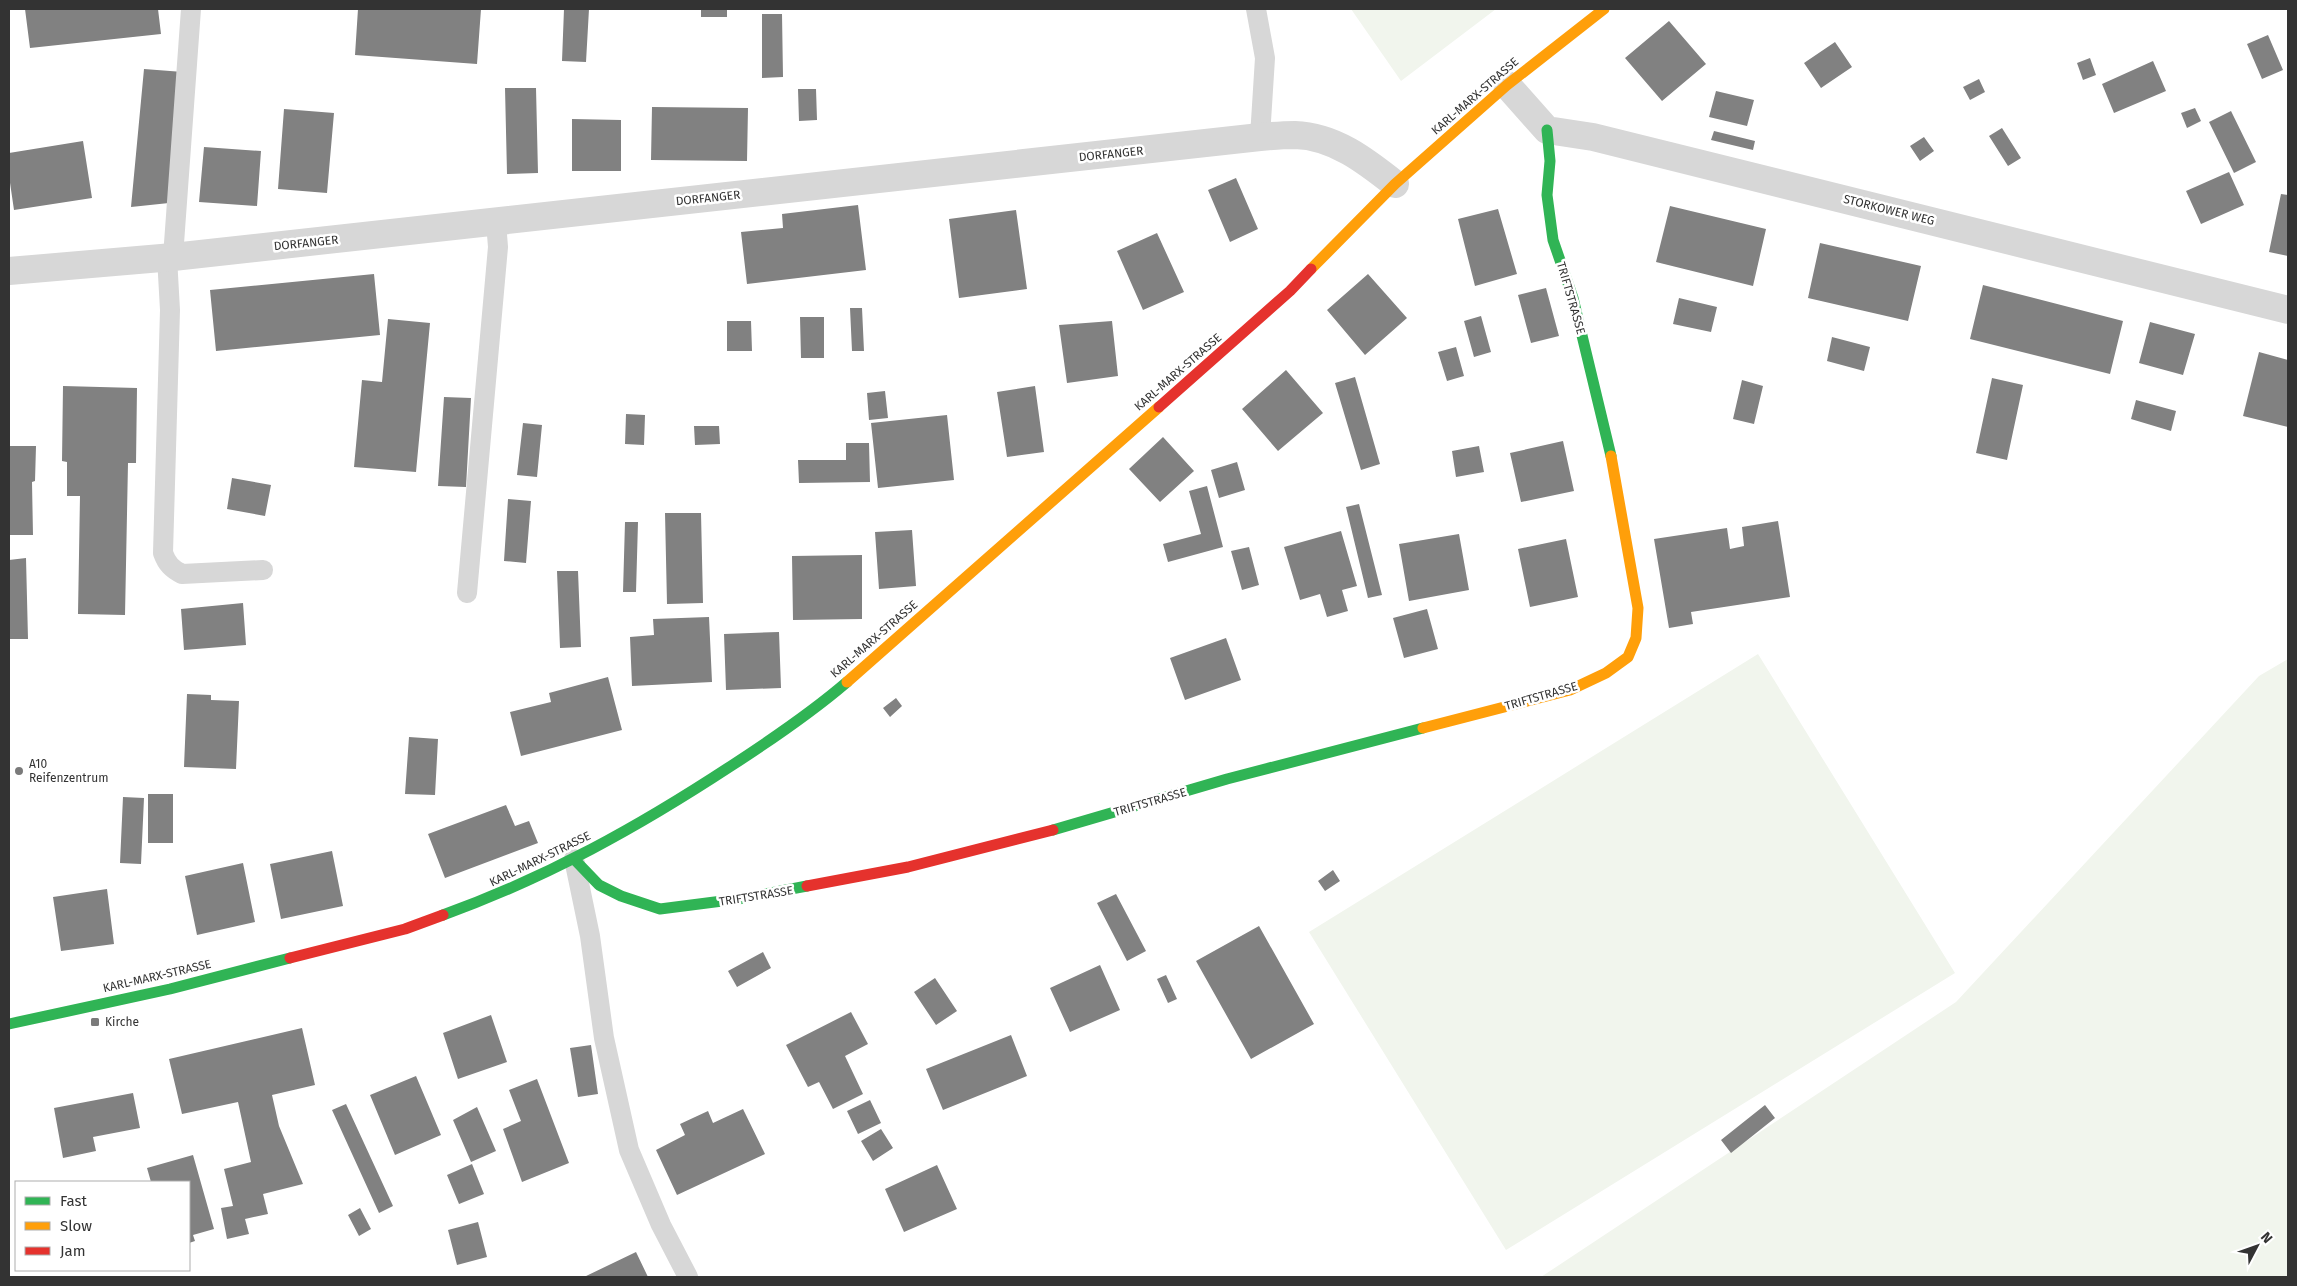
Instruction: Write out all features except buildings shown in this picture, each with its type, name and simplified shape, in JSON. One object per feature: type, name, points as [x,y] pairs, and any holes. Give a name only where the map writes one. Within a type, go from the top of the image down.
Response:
[{"type":"street","name":"KARL-MARX-STRASSE","points":[[9,1024],[170,988],[405,929],[496,896],[574,859],[615,838],[720,775],[840,688],[1290,291],[1395,184],[1507,85],[1604,9]]},
{"type":"street","points":[[1507,85],[1547,130]]},
{"type":"street","name":"STORKOWER WEG","points":[[1547,130],[1593,137],[2288,310]]},
{"type":"street","name":"TRIFTSTRASSE","points":[[574,859],[599,884],[621,896],[660,909],[738,899],[822,885],[908,867],[1043,833],[1227,779],[1570,690],[1606,673],[1628,657],[1636,638],[1638,608],[1616,479],[1573,298],[1553,240],[1547,195],[1550,161],[1547,130]]},
{"type":"street","name":"DORFANGER","points":[[9,271],[170,257],[1260,137],[1296,135],[1323,140],[1346,150],[1368,163],[1395,184]]},
{"type":"lane","points":[[191,9],[170,257],[163,553],[173,570],[182,574],[263,570]]},
{"type":"lane","points":[[1256,9],[1265,58],[1260,137]]},
{"type":"lane","points":[[467,593],[498,247],[496,222]]},
{"type":"lane","points":[[574,859],[590,936],[604,1038],[629,1150],[661,1225],[688,1277]]},
{"type":"shaded area","points":[[1351,9],[1496,9],[1401,81]]},
{"type":"shaded area","points":[[1758,654],[1955,973],[1506,1250],[1309,932]]},
{"type":"shaded area","points":[[2288,659],[2288,1277],[1541,1277],[1956,1002],[2259,676]]},
{"type":"traffic: fast","points":[[1547,130],[1550,161],[1547,195],[1553,240],[1573,298],[1611,456]]},
{"type":"traffic: fast","points":[[443,915],[556,867],[662,810],[761,746],[847,682]]},
{"type":"traffic: fast","points":[[1053,830],[1227,779],[1423,728]]},
{"type":"traffic: fast","points":[[574,859],[599,885],[621,896],[660,909],[738,899],[807,886]]},
{"type":"traffic: fast","points":[[9,1024],[170,989],[290,958]]},
{"type":"traffic: slow","points":[[1311,269],[1395,184],[1507,85],[1604,9]]},
{"type":"traffic: slow","points":[[847,682],[1159,407]]},
{"type":"traffic: slow","points":[[1423,728],[1570,690],[1606,673],[1628,657],[1636,638],[1638,608],[1611,456]]},
{"type":"traffic: jam","points":[[1159,407],[1290,291],[1311,269]]},
{"type":"traffic: jam","points":[[807,886],[908,867],[1053,830]]},
{"type":"traffic: jam","points":[[290,958],[405,929],[443,915]]},
{"type":"place","name":"A10 Reifenzentrum","points":[[19,771]]},
{"type":"place","name":"Kirche","points":[[95,1022]]}]
